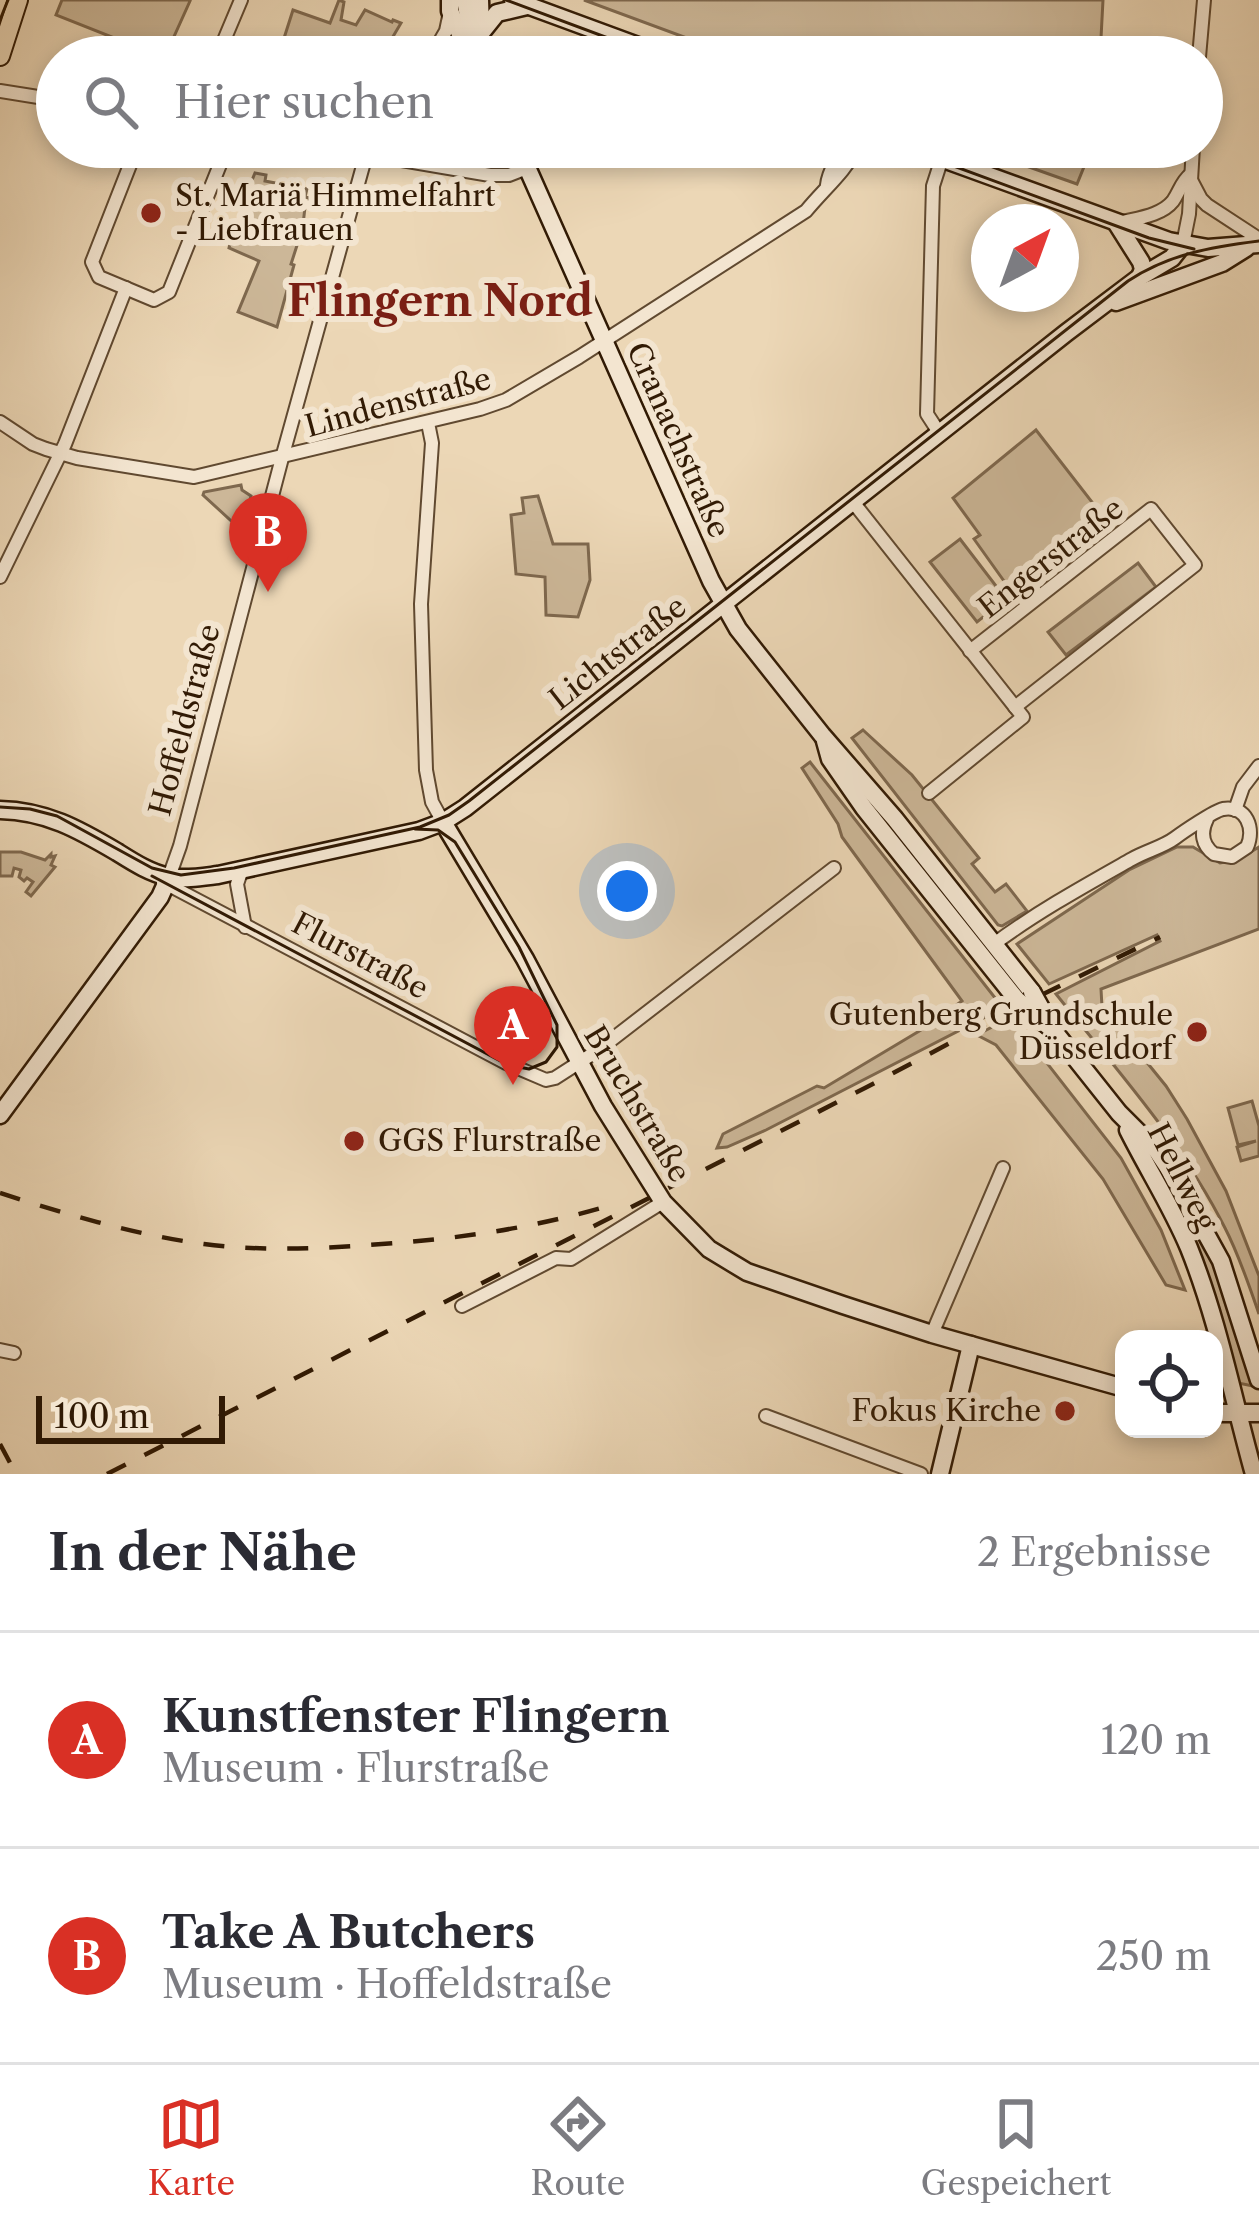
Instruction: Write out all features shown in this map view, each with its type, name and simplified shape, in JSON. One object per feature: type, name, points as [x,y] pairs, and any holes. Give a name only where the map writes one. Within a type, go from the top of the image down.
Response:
[{"type":"main road","points":[[0,56],[18,0]]},
{"type":"main road","points":[[479,36],[480,0]]},
{"type":"main road","points":[[451,3],[473,36]]},
{"type":"main road","points":[[485,36],[497,13],[520,3],[610,36]]},
{"type":"main road","name":"Cranachstraße","points":[[527,168],[711,580],[739,629],[868,786],[1024,996]]},
{"type":"main road","points":[[968,168],[1184,244],[1208,248],[1256,243]]},
{"type":"main road","points":[[1116,223],[1142,264],[1140,278]]},
{"type":"main road","points":[[1103,306],[1222,262],[1256,243]]},
{"type":"main road","name":"Lichtstraße","points":[[167,881],[411,833],[443,822],[1103,306],[1172,258],[1184,244]]},
{"type":"main road","name":"Cranachstraße","points":[[823,735],[830,759],[901,854],[996,957]]},
{"type":"main road","name":"Flurstraße","points":[[0,810],[56,819],[167,881]]},
{"type":"main road","name":"Bruchstraße","points":[[443,822],[525,959],[578,1063],[664,1202],[698,1240],[739,1268],[932,1334],[1115,1386]]},
{"type":"main road","name":"Hoffeldstraße","points":[[0,1114],[167,881]]},
{"type":"main road","points":[[996,957],[1053,1030]]},
{"type":"main road","name":"Hellweg","points":[[1024,996],[1119,1113],[1156,1150],[1209,1236],[1232,1288],[1259,1380]]},
{"type":"main road","name":"Hellweg","points":[[1119,1113],[1190,1250],[1255,1474]]},
{"type":"main road","points":[[940,1474],[971,1346]]},
{"type":"main road","points":[[1223,1413],[1259,1413]]},
{"type":"street","points":[[226,36],[241,0]]},
{"type":"street","points":[[1201,36],[1204,0]]},
{"type":"street","points":[[443,36],[451,3]]},
{"type":"street","points":[[0,91],[36,97]]},
{"type":"street","points":[[129,168],[92,262],[99,277],[154,300],[169,292],[218,168]]},
{"type":"street","name":"Hoffeldstraße","points":[[167,881],[282,458],[368,168]]},
{"type":"street","points":[[454,168],[490,175],[527,168]]},
{"type":"street","name":"Lindenstraße","points":[[827,185],[832,168]]},
{"type":"street","name":"Lindenstraße","points":[[0,422],[33,444],[60,453],[194,477],[428,423],[506,400],[806,211],[844,168]]},
{"type":"street","points":[[938,168],[933,186],[927,414],[940,434]]},
{"type":"street","points":[[1184,244],[1192,168]]},
{"type":"street","points":[[1116,223],[1165,208],[1181,182],[1191,176]]},
{"type":"street","points":[[1191,176],[1201,199],[1256,243]]},
{"type":"street","points":[[0,577],[60,453],[126,288]]},
{"type":"street","name":"Bruchstraße","points":[[428,423],[432,442],[421,604],[425,746],[430,796],[443,822]]},
{"type":"street","name":"Engerstraße","points":[[853,502],[1023,717],[929,793]]},
{"type":"street","name":"Engerstraße","points":[[970,651],[1151,509],[1195,565],[1015,707]]},
{"type":"street","points":[[1234,810],[1259,766]]},
{"type":"street","points":[[996,957],[1012,932],[1219,810],[1234,810],[1253,823],[1254,842],[1228,858],[1214,854],[1205,844],[1207,819]]},
{"type":"street","points":[[1173,840],[1205,844]]},
{"type":"street","points":[[578,1063],[834,868]]},
{"type":"street","name":"Flurstraße","points":[[242,869],[237,884],[245,927]]},
{"type":"street","name":"Flurstraße","points":[[167,881],[245,927],[535,1076],[551,1080],[578,1063]]},
{"type":"street","points":[[932,1334],[1004,1168]]},
{"type":"street","points":[[462,1306],[556,1258],[572,1259],[664,1202]]},
{"type":"street","points":[[766,1416],[920,1474]]},
{"type":"shaded area","points":[[62,0],[190,1],[174,36],[109,36],[56,15]]},
{"type":"shaded area","points":[[339,0],[344,2],[341,20],[356,25],[365,10],[401,23],[393,36],[285,36],[293,10],[330,23]]},
{"type":"shaded area","points":[[584,0],[1103,0],[1101,36],[681,36]]},
{"type":"shaded area","points":[[1032,168],[1083,168],[1077,184]]},
{"type":"shaded area","points":[[255,173],[266,175],[265,181],[307,189],[305,197],[310,198],[277,327],[238,312],[259,261],[229,248],[253,200],[250,196],[261,199],[263,190],[250,185]]},
{"type":"shaded area","points":[[1036,430],[1116,533],[1072,562],[1063,553],[1061,566],[1014,595],[974,539],[980,535],[953,498]]},
{"type":"shaded area","points":[[241,485],[251,496],[240,529],[203,495]]},
{"type":"shaded area","points":[[538,496],[553,544],[588,544],[590,580],[578,617],[546,615],[545,577],[516,574],[511,515],[524,513],[522,498]]},
{"type":"shaded area","points":[[960,539],[1006,599],[977,622],[930,562]]},
{"type":"shaded area","points":[[1138,563],[1156,587],[1066,655],[1048,632]]},
{"type":"shaded area","points":[[863,730],[912,775],[979,858],[972,864],[995,892],[1006,884],[1027,911],[998,925],[852,738]]},
{"type":"shaded area","points":[[810,762],[1003,1008],[766,1130],[717,1148],[723,1134],[817,1086],[824,1088],[962,1001],[842,837],[802,768]]},
{"type":"shaded area","points":[[1177,847],[1193,847],[1220,863],[1237,860],[1259,847],[1259,929],[1101,989],[1102,1007],[1166,1086],[1226,1191],[1259,1276],[1259,1314],[1230,1238],[1189,1166],[1056,994],[1160,941],[1157,935],[1049,984],[1017,944],[1129,870]]},
{"type":"shaded area","points":[[0,852],[21,852],[45,860],[51,854],[55,867],[31,896],[26,892],[33,882],[19,877],[21,870],[14,868],[12,876],[0,876]]},
{"type":"shaded area","points":[[1011,1017],[1121,1158],[1161,1230],[1185,1290],[1166,1285],[1103,1179],[996,1045],[977,1035]]},
{"type":"shaded area","points":[[1252,1101],[1259,1126],[1259,1156],[1241,1161],[1237,1147],[1256,1141],[1238,1145],[1228,1108]]},
{"type":"shaded area","points":[[1156,1165],[1204,1241],[1253,1386],[1238,1383],[1223,1330],[1218,1330]]},
{"type":"tram line","points":[[0,20],[8,0]]},
{"type":"tram line","points":[[506,0],[603,36]]},
{"type":"tram line","points":[[959,168],[1149,238],[1194,249]]},
{"type":"tram line","points":[[0,807],[57,816],[152,868],[181,875],[420,827],[449,815],[1128,281],[1191,253],[1259,241]]},
{"type":"tram line","points":[[152,876],[508,1065],[529,1069],[546,1062],[557,1047],[557,1025],[519,947],[455,842],[438,830],[415,829]]},
{"type":"railway","points":[[107,1474],[1160,937]]},
{"type":"railway","points":[[0,1193],[152,1235],[265,1248],[457,1237],[601,1208]]},
{"type":"railway","points":[[0,1444],[16,1474]]},
{"type":"place","name":"St. Mariä Himmelfahrt - Liebfrauen","points":[[151,213]]},
{"type":"place","name":"Take A Butchers","points":[[268,592]]},
{"type":"place","name":"Gutenberg Grundschule Düsseldorf","points":[[1197,1032]]},
{"type":"place","name":"Kunstfenster Flingern","points":[[513,1085]]},
{"type":"place","name":"GGS Flurstraße","points":[[354,1141]]},
{"type":"place","name":"Fokus Kirche","points":[[1065,1411]]},
{"type":"district","name":"Flingern Nord","points":[[440,301]]}]
